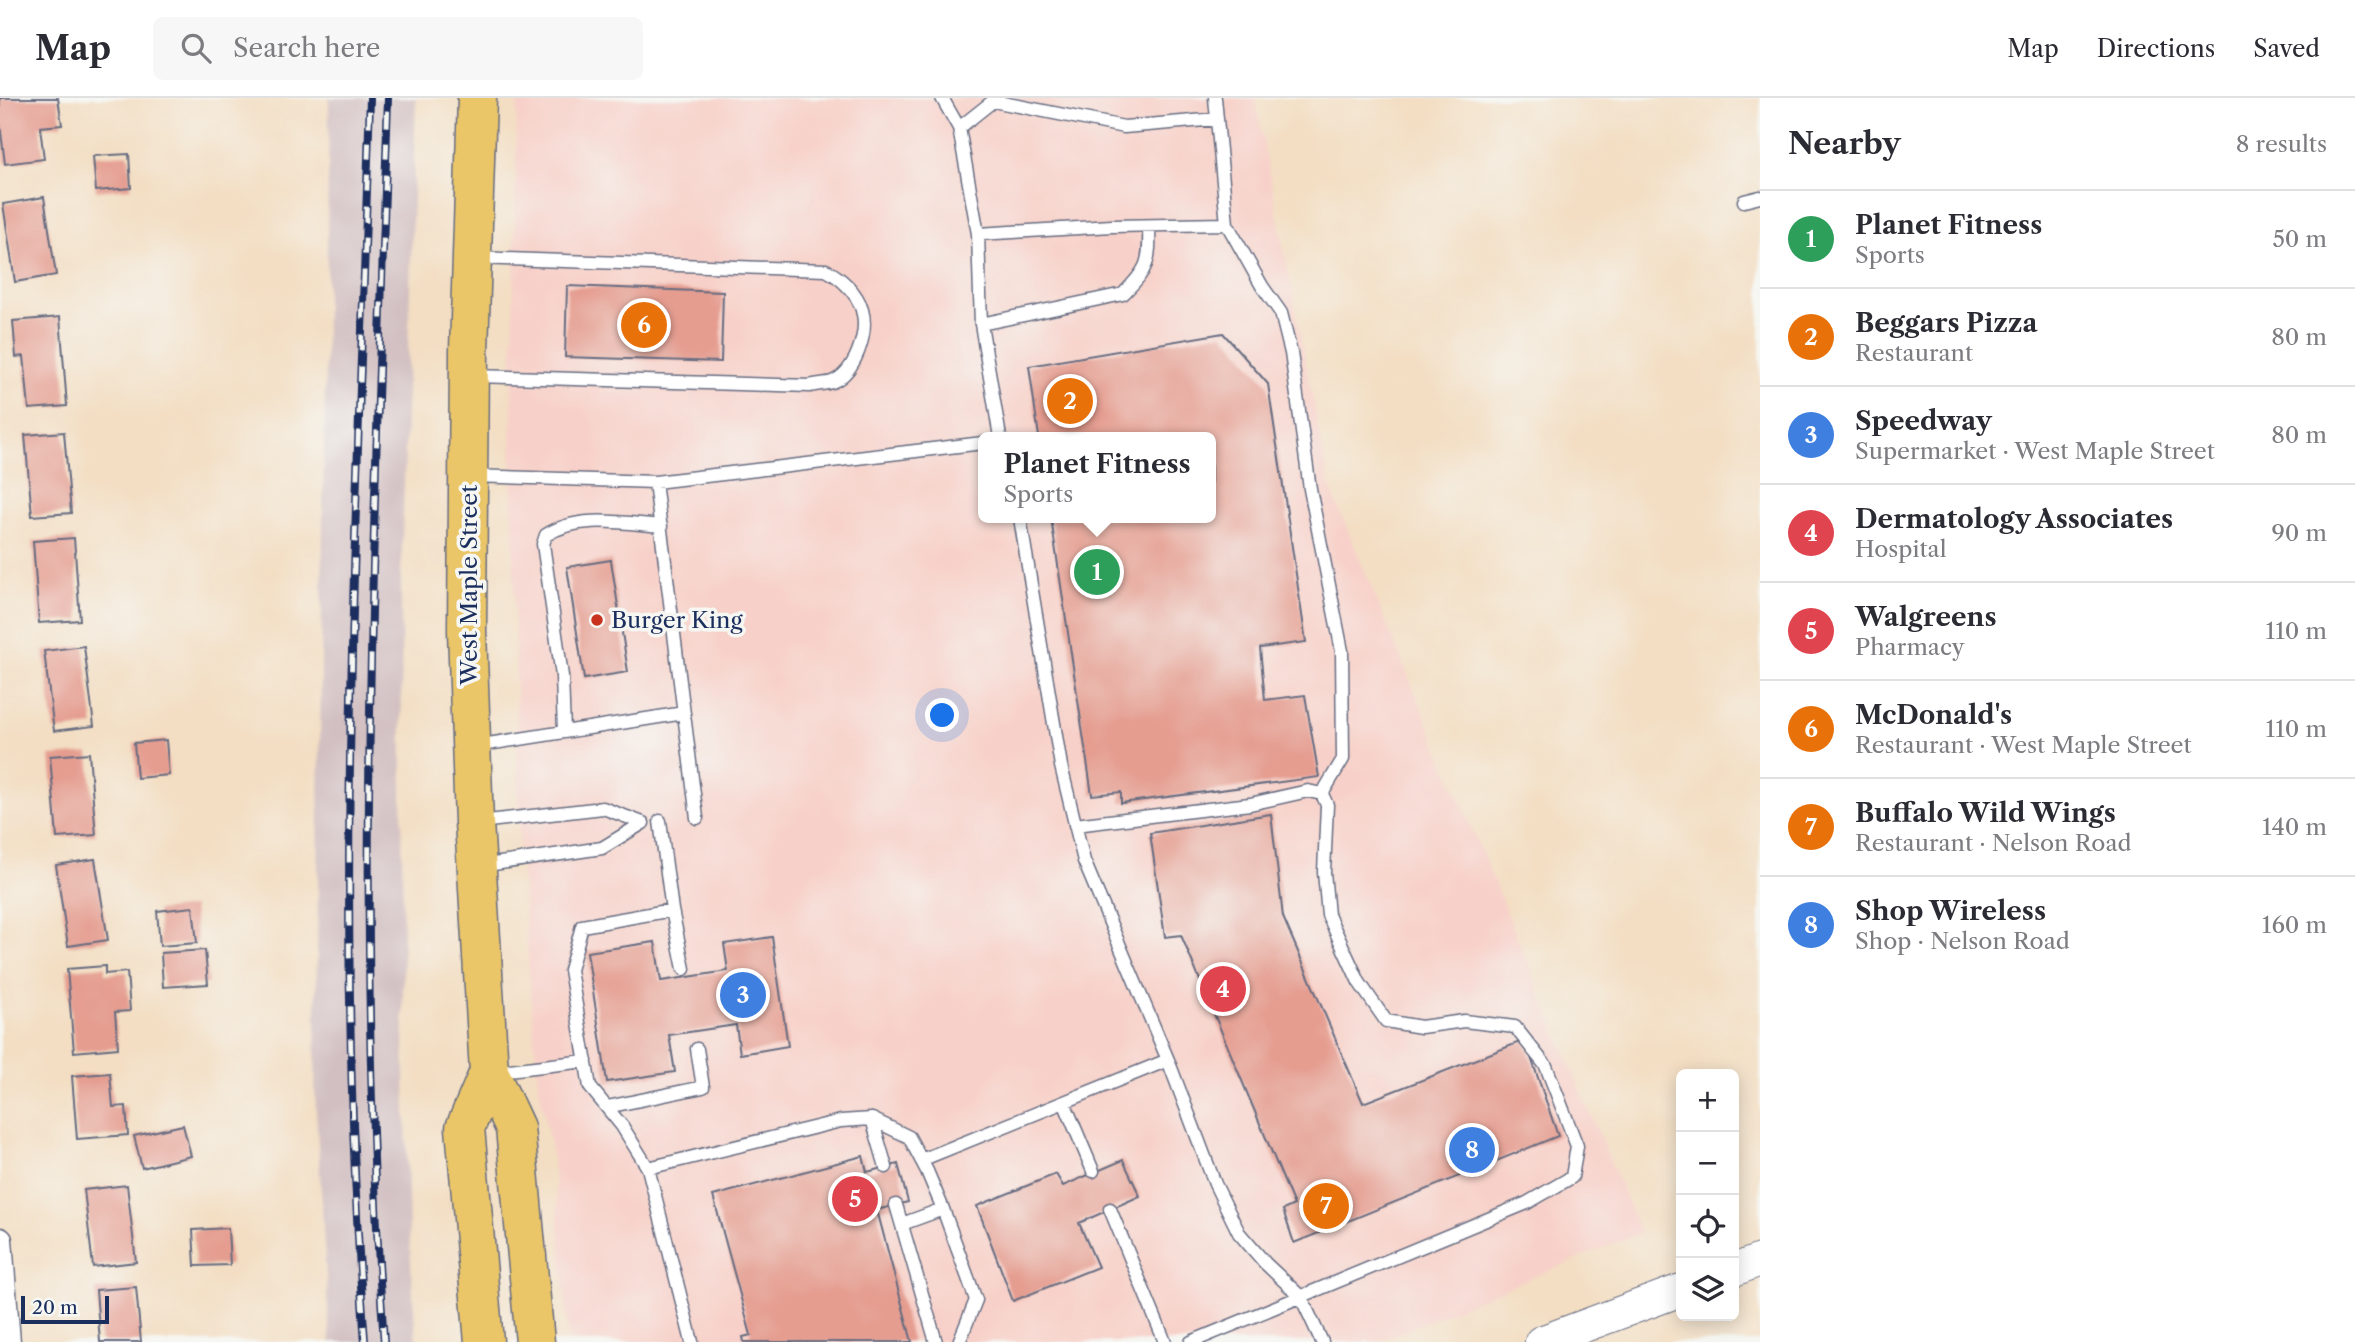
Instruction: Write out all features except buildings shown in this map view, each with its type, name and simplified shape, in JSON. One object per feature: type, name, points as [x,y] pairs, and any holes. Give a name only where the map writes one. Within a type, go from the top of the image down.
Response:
[{"type":"main road","name":"West Maple Street","points":[[477,98],[469,376],[467,631],[476,866],[489,1072],[515,1128],[535,1342]]},
{"type":"main road","name":"West Maple Street","points":[[484,1342],[465,1128],[489,1072]]},
{"type":"street","points":[[0,1240],[3,1317],[8,1342]]},
{"type":"street","points":[[1739,1268],[1760,1260]]},
{"type":"street","points":[[1541,1342],[1676,1292]]},
{"type":"lane","points":[[942,98],[959,128],[978,234],[981,324],[999,432]]},
{"type":"lane","points":[[1215,98],[1227,224],[1262,286],[1281,313],[1288,340],[1310,489],[1342,651],[1343,759],[1322,794]]},
{"type":"lane","points":[[959,128],[992,99],[1124,127],[1217,118]]},
{"type":"lane","points":[[1744,201],[1760,197]]},
{"type":"lane","points":[[978,234],[1227,224]]},
{"type":"lane","points":[[981,324],[1124,294],[1139,279],[1150,259],[1149,226]]},
{"type":"lane","points":[[469,376],[810,386],[834,381],[853,363],[863,333],[862,310],[844,279],[826,270],[472,258]]},
{"type":"lane","points":[[469,476],[655,481],[978,444]]},
{"type":"lane","points":[[655,481],[697,818]]},
{"type":"lane","points":[[564,732],[562,676],[543,544],[545,535],[557,528],[579,522],[661,526]]},
{"type":"lane","points":[[1021,523],[1062,766],[1084,861],[1168,1060],[1214,1184],[1239,1233],[1265,1263],[1301,1297],[1322,1342]]},
{"type":"lane","points":[[471,747],[684,713]]},
{"type":"lane","points":[[1075,825],[1250,804],[1308,791],[1322,794]]},
{"type":"lane","points":[[1191,1342],[1527,1203],[1572,1177],[1577,1146],[1546,1066],[1515,1027],[1464,1021],[1421,1027],[1386,1021],[1359,982],[1328,915],[1324,872],[1327,805],[1322,794]]},
{"type":"lane","points":[[474,822],[603,808],[643,823],[602,848],[476,866]]},
{"type":"lane","points":[[660,821],[672,910],[684,969]]},
{"type":"lane","points":[[672,910],[582,926],[570,970],[590,1087],[622,1126],[648,1168],[692,1342]]},
{"type":"lane","points":[[607,1107],[703,1087],[697,1049]]},
{"type":"lane","points":[[921,1160],[1168,1060]]},
{"type":"lane","points":[[489,1072],[586,1061]]},
{"type":"lane","points":[[1064,1102],[1093,1171]]},
{"type":"lane","points":[[648,1168],[841,1121],[872,1119],[909,1137],[943,1209],[976,1300],[959,1342]]},
{"type":"lane","points":[[872,1119],[886,1167]]},
{"type":"lane","points":[[896,1205],[936,1342]]},
{"type":"lane","points":[[902,1224],[943,1209]]},
{"type":"lane","points":[[1110,1209],[1165,1342]]},
{"type":"shaded area","points":[[329,98],[416,98],[401,578],[403,1000],[409,1231],[416,1342],[330,1342],[315,1094]]},
{"type":"shaded area","points":[[517,98],[1255,98],[1330,487],[1640,1233],[1377,1342],[569,1342],[553,1161],[537,1078],[519,842],[511,445]]},
{"type":"railway","points":[[365,1342],[355,1187],[349,876],[354,564],[370,98]]},
{"type":"railway","points":[[384,1342],[375,1187],[369,876],[373,565],[388,98]]},
{"type":"place","name":"McDonald's","points":[[644,325]]},
{"type":"place","name":"Beggars Pizza","points":[[1070,401]]},
{"type":"place","name":"Planet Fitness","points":[[1097,572]]},
{"type":"place","name":"Burger King","points":[[597,620]]},
{"type":"place","name":"Dermatology Associates","points":[[1223,989]]},
{"type":"place","name":"Speedway","points":[[743,995]]},
{"type":"place","name":"Shop Wireless","points":[[1472,1150]]},
{"type":"place","name":"Walgreens","points":[[855,1199]]},
{"type":"place","name":"Buffalo Wild Wings","points":[[1326,1206]]}]
